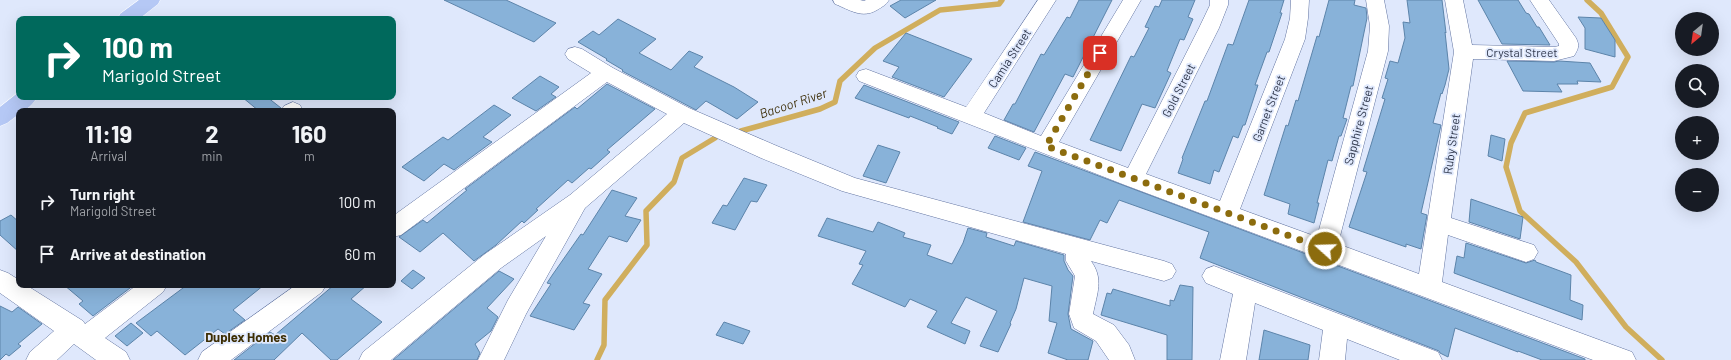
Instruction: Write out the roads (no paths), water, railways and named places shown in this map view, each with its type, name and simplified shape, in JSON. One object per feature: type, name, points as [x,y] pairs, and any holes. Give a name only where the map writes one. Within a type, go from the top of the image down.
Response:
[{"type":"main road","points":[[131,16],[151,0]]},
{"type":"main road","points":[[0,118],[23,100]]},
{"type":"street","points":[[842,0],[865,9],[880,0]]},
{"type":"street","name":"Camia Street","points":[[970,116],[1047,0]]},
{"type":"street","points":[[1046,146],[1132,0]]},
{"type":"street","name":"Gold Street","points":[[1133,179],[1209,28],[1219,5],[1219,0]]},
{"type":"street","name":"Garnet Street","points":[[1226,213],[1295,39],[1299,18],[1300,0]]},
{"type":"street","name":"Sapphire Street","points":[[1325,249],[1378,51],[1381,31],[1375,0]]},
{"type":"street","name":"Ruby Street","points":[[1429,288],[1464,52],[1454,0]]},
{"type":"street","name":"Crystal Street","points":[[1464,52],[1554,54],[1567,52],[1569,43],[1539,0]]},
{"type":"street","points":[[575,54],[606,73],[682,113],[769,152],[850,185],[1164,271]]},
{"type":"street","points":[[396,226],[606,73]]},
{"type":"street","points":[[866,76],[1133,179],[1623,360]]},
{"type":"street","points":[[372,360],[494,261],[578,201],[682,113]]},
{"type":"street","points":[[490,360],[517,306],[578,201]]},
{"type":"street","points":[[1439,223],[1526,252]]},
{"type":"street","points":[[1078,248],[1077,259],[1087,274],[1087,283],[1081,314],[1083,320],[1105,333],[1120,353],[1122,360]]},
{"type":"street","points":[[1214,276],[1429,360]]},
{"type":"street","points":[[0,280],[80,333],[117,360]]},
{"type":"street","points":[[39,360],[148,288]]},
{"type":"street","points":[[211,360],[310,288]]},
{"type":"street","points":[[1233,360],[1246,288]]},
{"type":"street","points":[[1332,360],[1336,324]]},
{"type":"waterway","name":"Bacoor River","points":[[741,131],[820,109],[835,102],[840,81],[875,48],[940,10],[999,4],[1002,0]]},
{"type":"waterway","points":[[1587,0],[1601,13],[1628,57],[1612,87],[1525,113],[1511,143],[1506,167],[1520,211],[1576,262],[1626,327],[1662,360]]},
{"type":"waterway","name":"Bacoor River","points":[[597,360],[604,345],[605,300],[647,245],[646,211],[674,182],[682,158],[715,138]]},
{"type":"district","name":"Duplex Homes","points":[[246,337]]}]
